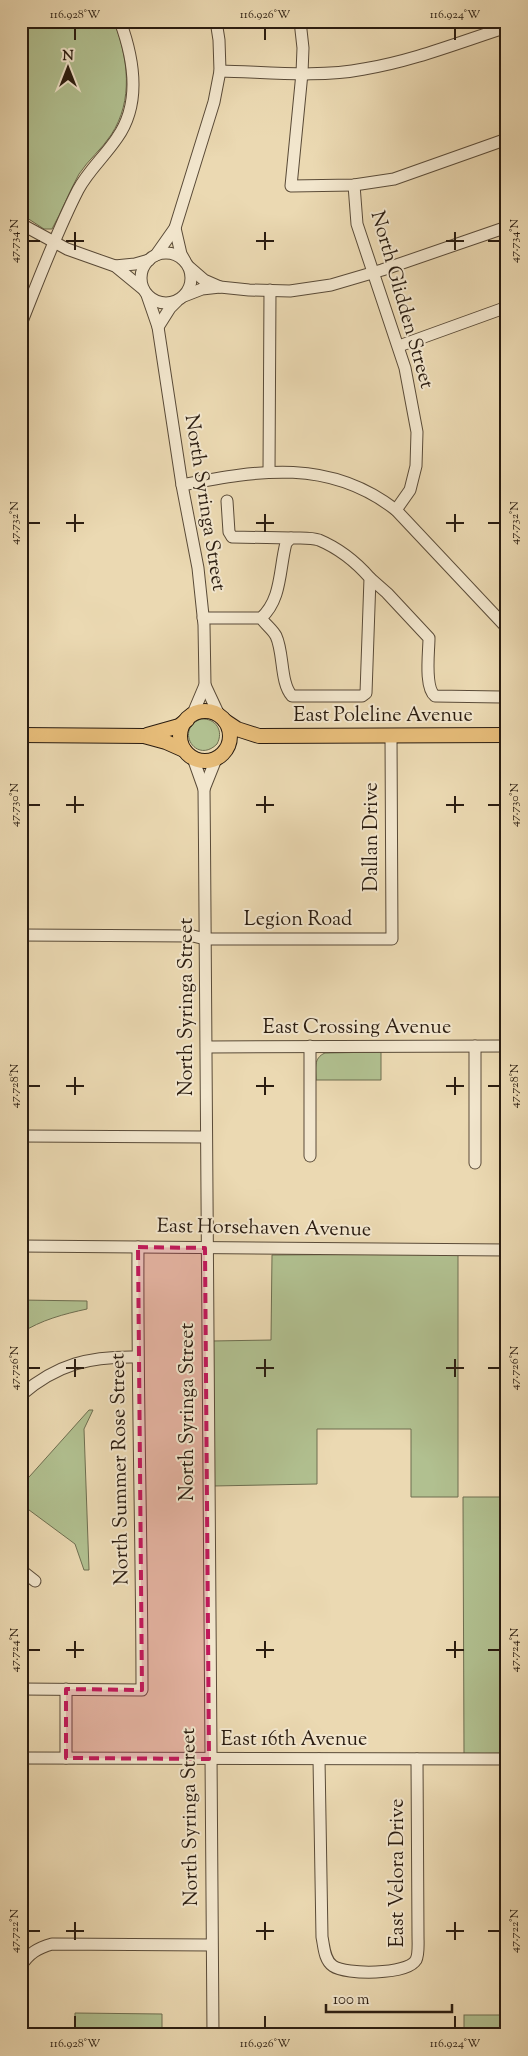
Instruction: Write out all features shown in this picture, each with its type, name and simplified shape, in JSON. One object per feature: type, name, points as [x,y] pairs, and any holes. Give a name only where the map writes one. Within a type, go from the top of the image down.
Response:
[{"type":"main road","points":[[21,735],[144,736],[166,742],[205,761],[219,757],[230,744],[230,737],[222,718],[205,711],[192,715],[179,726],[144,736]]},
{"type":"main road","name":"East Poleline Avenue","points":[[222,718],[237,729],[259,736],[507,735]]},
{"type":"main road","points":[[187,720],[180,738],[189,754]]},
{"type":"main road","name":"East Poleline Avenue","points":[[219,757],[232,747],[259,736]]},
{"type":"street","points":[[21,324],[79,188],[118,138],[129,110],[133,86],[133,63],[130,48],[120,21]]},
{"type":"street","points":[[145,292],[142,273],[152,257],[176,228],[214,102],[220,71],[216,21]]},
{"type":"street","points":[[300,21],[303,48],[302,73],[291,186],[354,185],[408,175],[507,140]]},
{"type":"street","points":[[220,71],[337,73],[364,70],[507,27]]},
{"type":"street","name":"North Glidden Street","points":[[354,185],[357,224],[406,368],[417,432],[416,466],[410,490],[396,510]]},
{"type":"street","points":[[21,224],[54,243],[115,266],[161,303],[181,299],[191,282],[187,264],[181,254],[176,228]]},
{"type":"street","points":[[158,327],[170,308],[181,299],[202,289],[220,287],[290,290],[331,285],[373,273],[507,227]]},
{"type":"street","points":[[115,266],[135,264],[152,257],[171,253],[187,264],[204,280],[220,287]]},
{"type":"street","points":[[269,472],[270,290]]},
{"type":"street","name":"North Syringa Street","points":[[145,292],[158,327],[182,485],[198,568],[203,618],[205,685],[197,705],[187,720]]},
{"type":"street","points":[[399,346],[507,307]]},
{"type":"street","points":[[182,485],[236,475],[269,472],[312,474],[348,482],[379,497],[396,510],[507,628]]},
{"type":"street","points":[[227,502],[229,532],[232,537],[318,539],[341,552],[359,566],[429,638],[429,689],[434,696],[501,697]]},
{"type":"street","points":[[203,618],[261,618],[271,609],[277,591],[286,543],[291,538]]},
{"type":"street","points":[[261,618],[276,636],[289,692],[292,696],[362,696],[366,693],[370,578]]},
{"type":"street","name":"North Syringa Street","points":[[205,685],[222,718]]},
{"type":"street","name":"Dallan Drive","points":[[391,735],[392,939]]},
{"type":"street","name":"North Syringa Street","points":[[189,754],[204,789],[207,1047],[205,1248],[213,2035]]},
{"type":"street","name":"North Syringa Street","points":[[204,789],[219,757]]},
{"type":"street","name":"Legion Road","points":[[21,935],[193,936],[205,939],[392,939]]},
{"type":"street","points":[[310,1046],[310,1156]]},
{"type":"street","points":[[475,1046],[475,1162]]},
{"type":"street","name":"East Crossing Avenue","points":[[207,1047],[507,1046]]},
{"type":"street","points":[[21,1136],[205,1137]]},
{"type":"street","name":"East Horsehaven Avenue","points":[[21,1246],[507,1250]]},
{"type":"street","name":"North Summer Rose Street","points":[[66,1689],[142,1690],[142,1540],[137,1357],[138,1247]]},
{"type":"street","points":[[21,1395],[40,1381],[69,1365],[95,1359],[137,1357]]},
{"type":"street","points":[[21,1570],[35,1581]]},
{"type":"street","points":[[21,1689],[66,1689],[66,1758]]},
{"type":"street","name":"East 16th Avenue","points":[[21,1758],[507,1759]]},
{"type":"street","name":"East Velora Drive","points":[[319,1758],[322,1937],[328,1961],[332,1965],[348,1971],[398,1970],[416,1960],[418,1936],[417,1759]]},
{"type":"street","points":[[21,1966],[30,1954],[39,1948],[52,1944],[211,1945]]},
{"type":"highlighted area","points":[[138,1247],[205,1248],[209,1759],[66,1758],[66,1689],[142,1690]]},
{"type":"green space","points":[[21,21],[114,21],[123,50],[126,93],[118,122],[111,135],[79,174],[52,229],[44,229],[21,214]]},
{"type":"green space","points":[[201,719],[211,721],[219,730],[220,734],[217,744],[209,749],[202,750],[196,748],[191,743],[189,737],[189,730],[193,724]]},
{"type":"green space","points":[[381,1052],[381,1080],[316,1080],[317,1061],[325,1053]]},
{"type":"green space","points":[[458,1254],[458,1497],[411,1497],[411,1429],[317,1429],[317,1484],[213,1486],[212,1341],[271,1340],[272,1255]]},
{"type":"green space","points":[[21,1300],[87,1301],[87,1309],[53,1318],[21,1333]]},
{"type":"green space","points":[[89,1410],[93,1410],[84,1429],[89,1570],[84,1570],[75,1544],[21,1504],[21,1486]]},
{"type":"green space","points":[[463,1497],[507,1497],[507,1753],[464,1754]]},
{"type":"green space","points":[[75,2013],[162,2014],[162,2035],[75,2035]]},
{"type":"green space","points":[[464,2015],[507,2015],[507,2035],[464,2035]]}]
